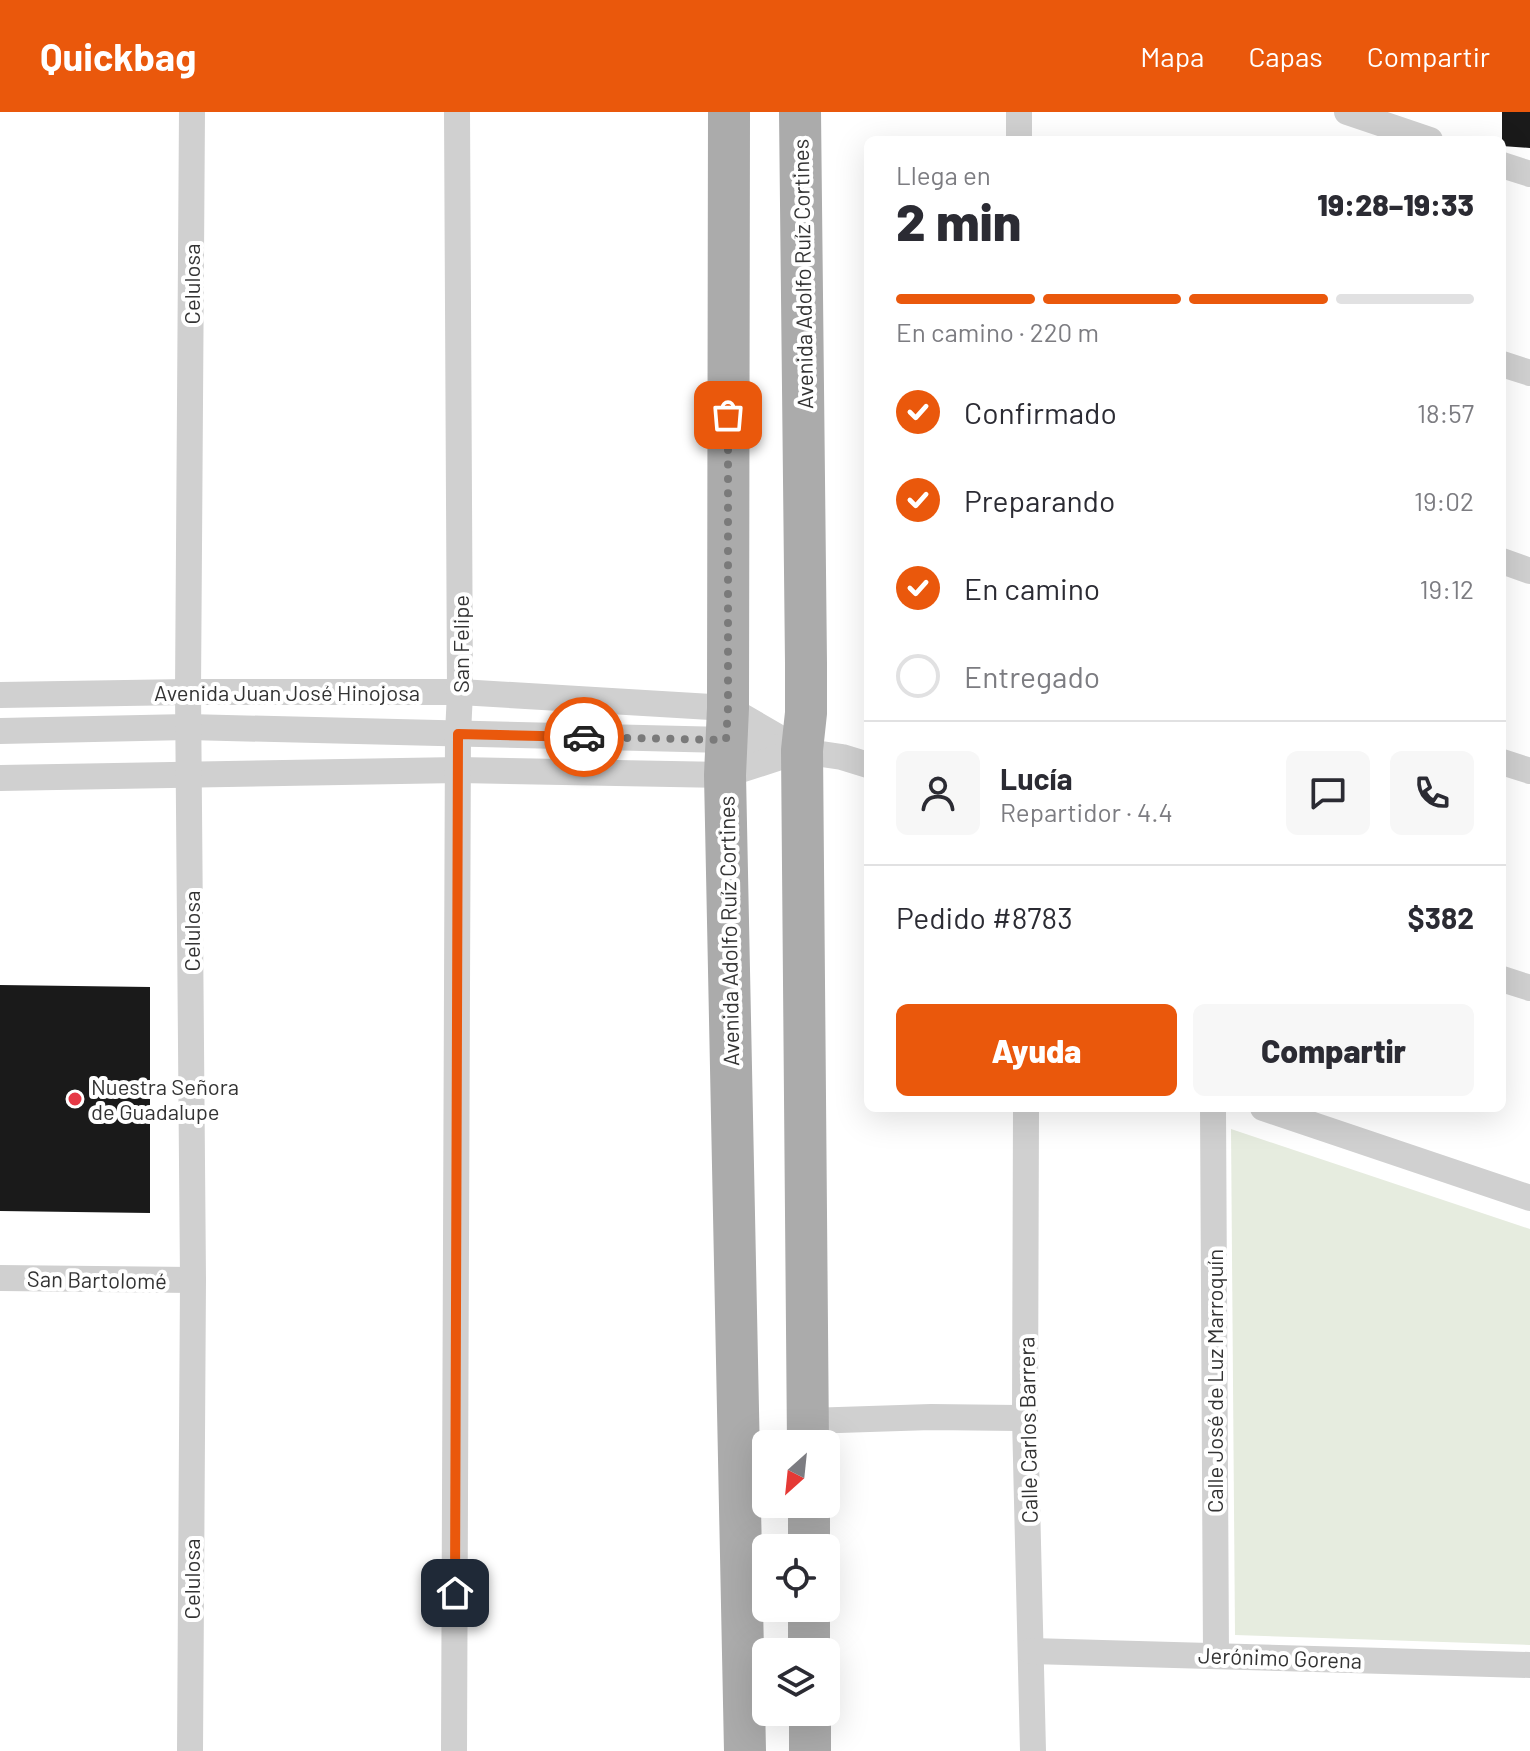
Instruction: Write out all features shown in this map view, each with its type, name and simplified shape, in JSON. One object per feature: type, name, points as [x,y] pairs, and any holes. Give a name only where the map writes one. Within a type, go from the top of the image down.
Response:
[{"type":"main road","name":"Avenida Adolfo Ruíz Cortines","points":[[729,112],[726,741],[745,1751]]},
{"type":"main road","name":"Avenida Adolfo Ruíz Cortines","points":[[800,112],[806,700],[802,750],[808,1430]]},
{"type":"main road","points":[[810,1726],[810,1751]]},
{"type":"street","name":"Celulosa","points":[[190,1751],[193,1280],[188,692],[192,112]]},
{"type":"street","name":"San Felipe","points":[[454,1751],[460,692],[457,112]]},
{"type":"street","points":[[1019,112],[1019,136]]},
{"type":"street","points":[[1347,112],[1418,136]]},
{"type":"street","points":[[1506,166],[1530,174]]},
{"type":"street","points":[[1506,365],[1530,373]]},
{"type":"street","points":[[1506,562],[1530,571]]},
{"type":"street","name":"Avenida Juan José Hinojosa","points":[[0,695],[460,692],[726,741],[842,757],[864,764]]},
{"type":"street","name":"Avenida Juan José Hinojosa","points":[[0,731],[188,727],[726,741]]},
{"type":"street","name":"Avenida Juan José Hinojosa","points":[[0,778],[459,770],[726,741]]},
{"type":"street","points":[[1506,763],[1530,771]]},
{"type":"street","points":[[1506,980],[1530,988]]},
{"type":"street","name":"Calle Carlos Barrera","points":[[1026,1112],[1025,1418],[1033,1751]]},
{"type":"street","name":"Calle José de Luz Marroquín","points":[[1213,1112],[1216,1655]]},
{"type":"street","points":[[1275,1112],[1530,1198]]},
{"type":"street","name":"San Bartolomé","points":[[0,1278],[193,1280]]},
{"type":"street","points":[[824,1430],[931,1417],[1025,1418]]},
{"type":"street","name":"Jerónimo Gorena","points":[[1031,1651],[1530,1665]]},
{"type":"shaded area","points":[[1231,1129],[1530,1229],[1530,1645],[1235,1635]]},
{"type":"building","points":[[1502,112],[1530,112],[1530,148],[1506,146],[1506,136],[1502,136]]},
{"type":"building","name":"Nuestra Señora de Guadalupe","points":[[0,985],[150,987],[150,1213],[0,1211]]},
{"type":"way so far","points":[[584,737],[726,740],[728,415]]},
{"type":"place","name":"Nuestra Señora de Guadalupe","points":[[75,1099]]},
{"type":"route","points":[[455,1593],[458,734],[584,737]]}]
